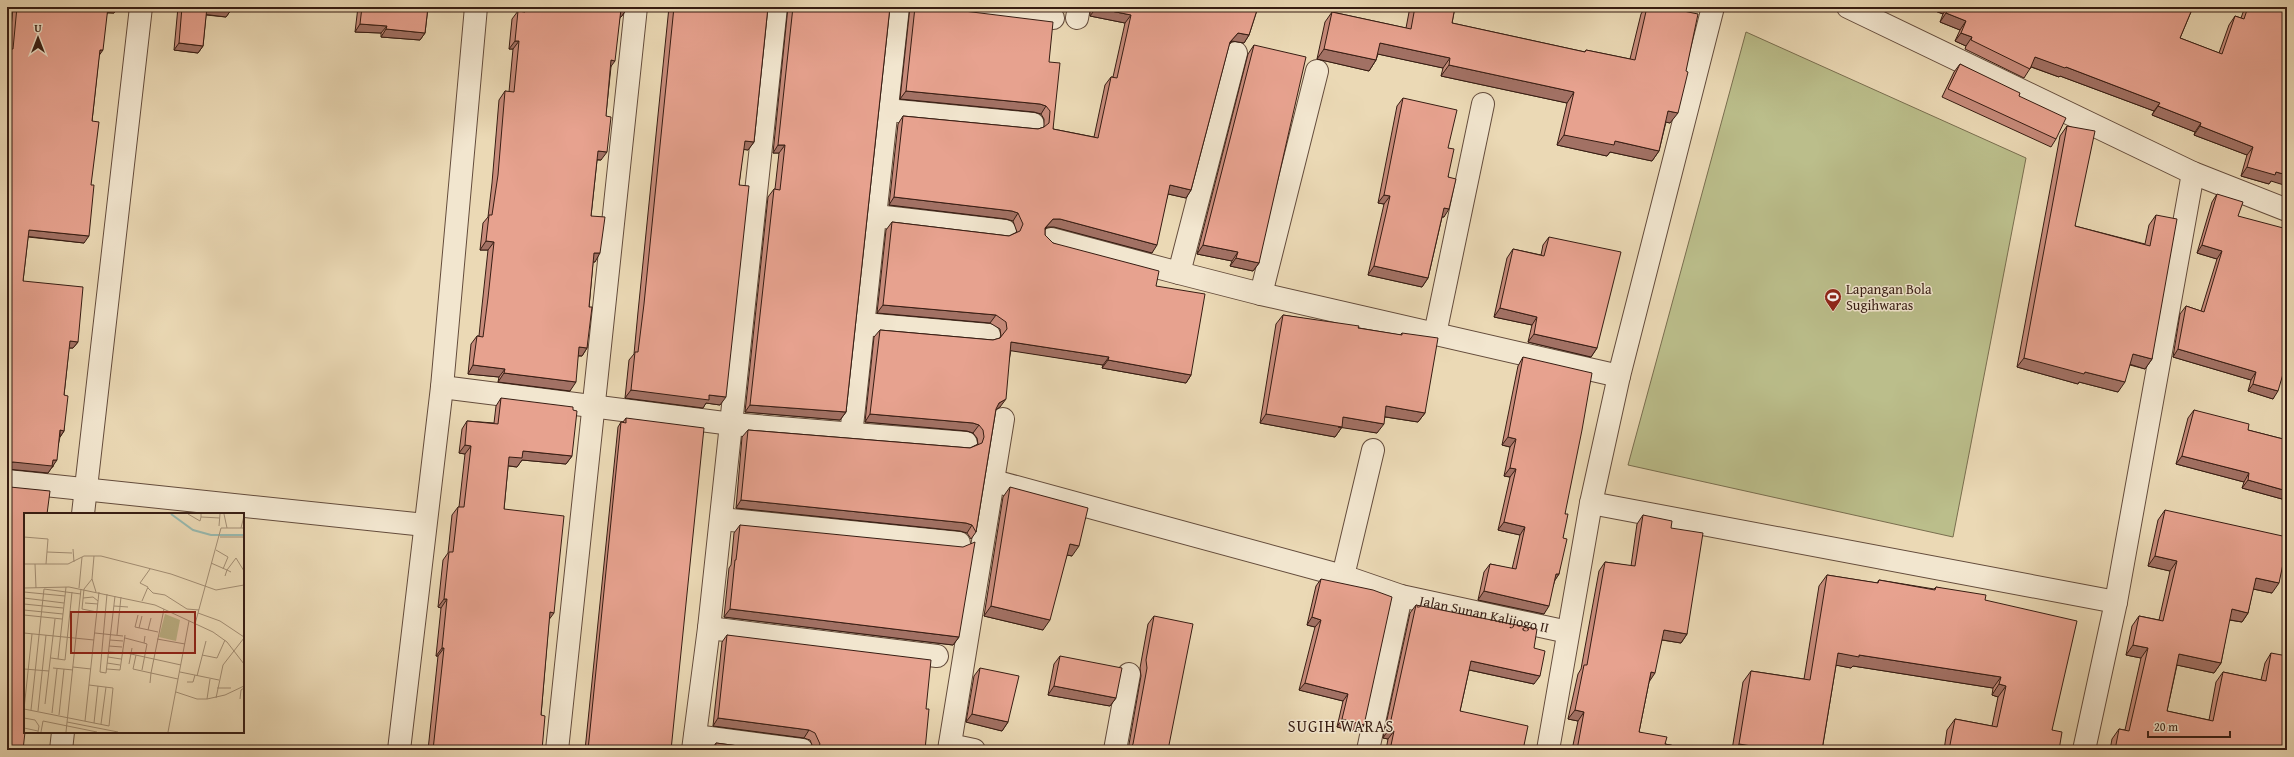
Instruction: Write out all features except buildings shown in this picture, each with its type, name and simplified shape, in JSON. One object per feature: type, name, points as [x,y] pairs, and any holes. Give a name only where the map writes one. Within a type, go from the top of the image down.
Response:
[{"type":"street","points":[[83,513],[141,7]]},
{"type":"street","points":[[400,750],[442,387],[476,7]]},
{"type":"street","points":[[557,750],[595,406],[636,7]]},
{"type":"street","points":[[776,7],[732,424],[709,628],[694,743],[802,750]]},
{"type":"street","points":[[852,435],[898,7]]},
{"type":"street","points":[[960,7],[1053,18]]},
{"type":"street","points":[[1548,750],[1590,503],[1619,376],[1713,7]]},
{"type":"street","points":[[1848,7],[2193,173],[2287,210]]},
{"type":"street","points":[[1179,273],[1236,53]]},
{"type":"street","points":[[1261,294],[1316,71]]},
{"type":"street","points":[[1435,334],[1483,104]]},
{"type":"street","points":[[887,110],[1033,124]]},
{"type":"street","points":[[2084,750],[2116,602],[2193,173]]},
{"type":"street","points":[[876,216],[1005,231]]},
{"type":"street","points":[[1051,239],[1261,294],[1619,376]]},
{"type":"street","points":[[864,324],[989,335]]},
{"type":"street","points":[[442,387],[732,424],[852,435],[966,443]]},
{"type":"street","points":[[974,750],[950,747],[1003,419]]},
{"type":"street","points":[[1343,576],[1373,450]]},
{"type":"street","points":[[7,481],[425,525]]},
{"type":"street","name":"Jalan Sunan Kalijogo II","points":[[994,481],[1343,576],[1401,596],[1568,632]]},
{"type":"street","points":[[1590,503],[2116,602]]},
{"type":"street","points":[[721,519],[959,544]]},
{"type":"street","points":[[1368,750],[1401,596]]},
{"type":"street","points":[[709,628],[937,656]]},
{"type":"street","points":[[1115,750],[1129,674]]},
{"type":"street","points":[[61,750],[62,733]]},
{"type":"green space","name":"Lapangan Bola Sugihwaras","points":[[1746,32],[2026,158],[1953,537],[1628,465]]},
{"type":"place","name":"Lapangan Bola Sugihwaras","points":[[1833,312]]},
{"type":"district","name":"SUGIH WARAS","points":[[1341,726]]}]
